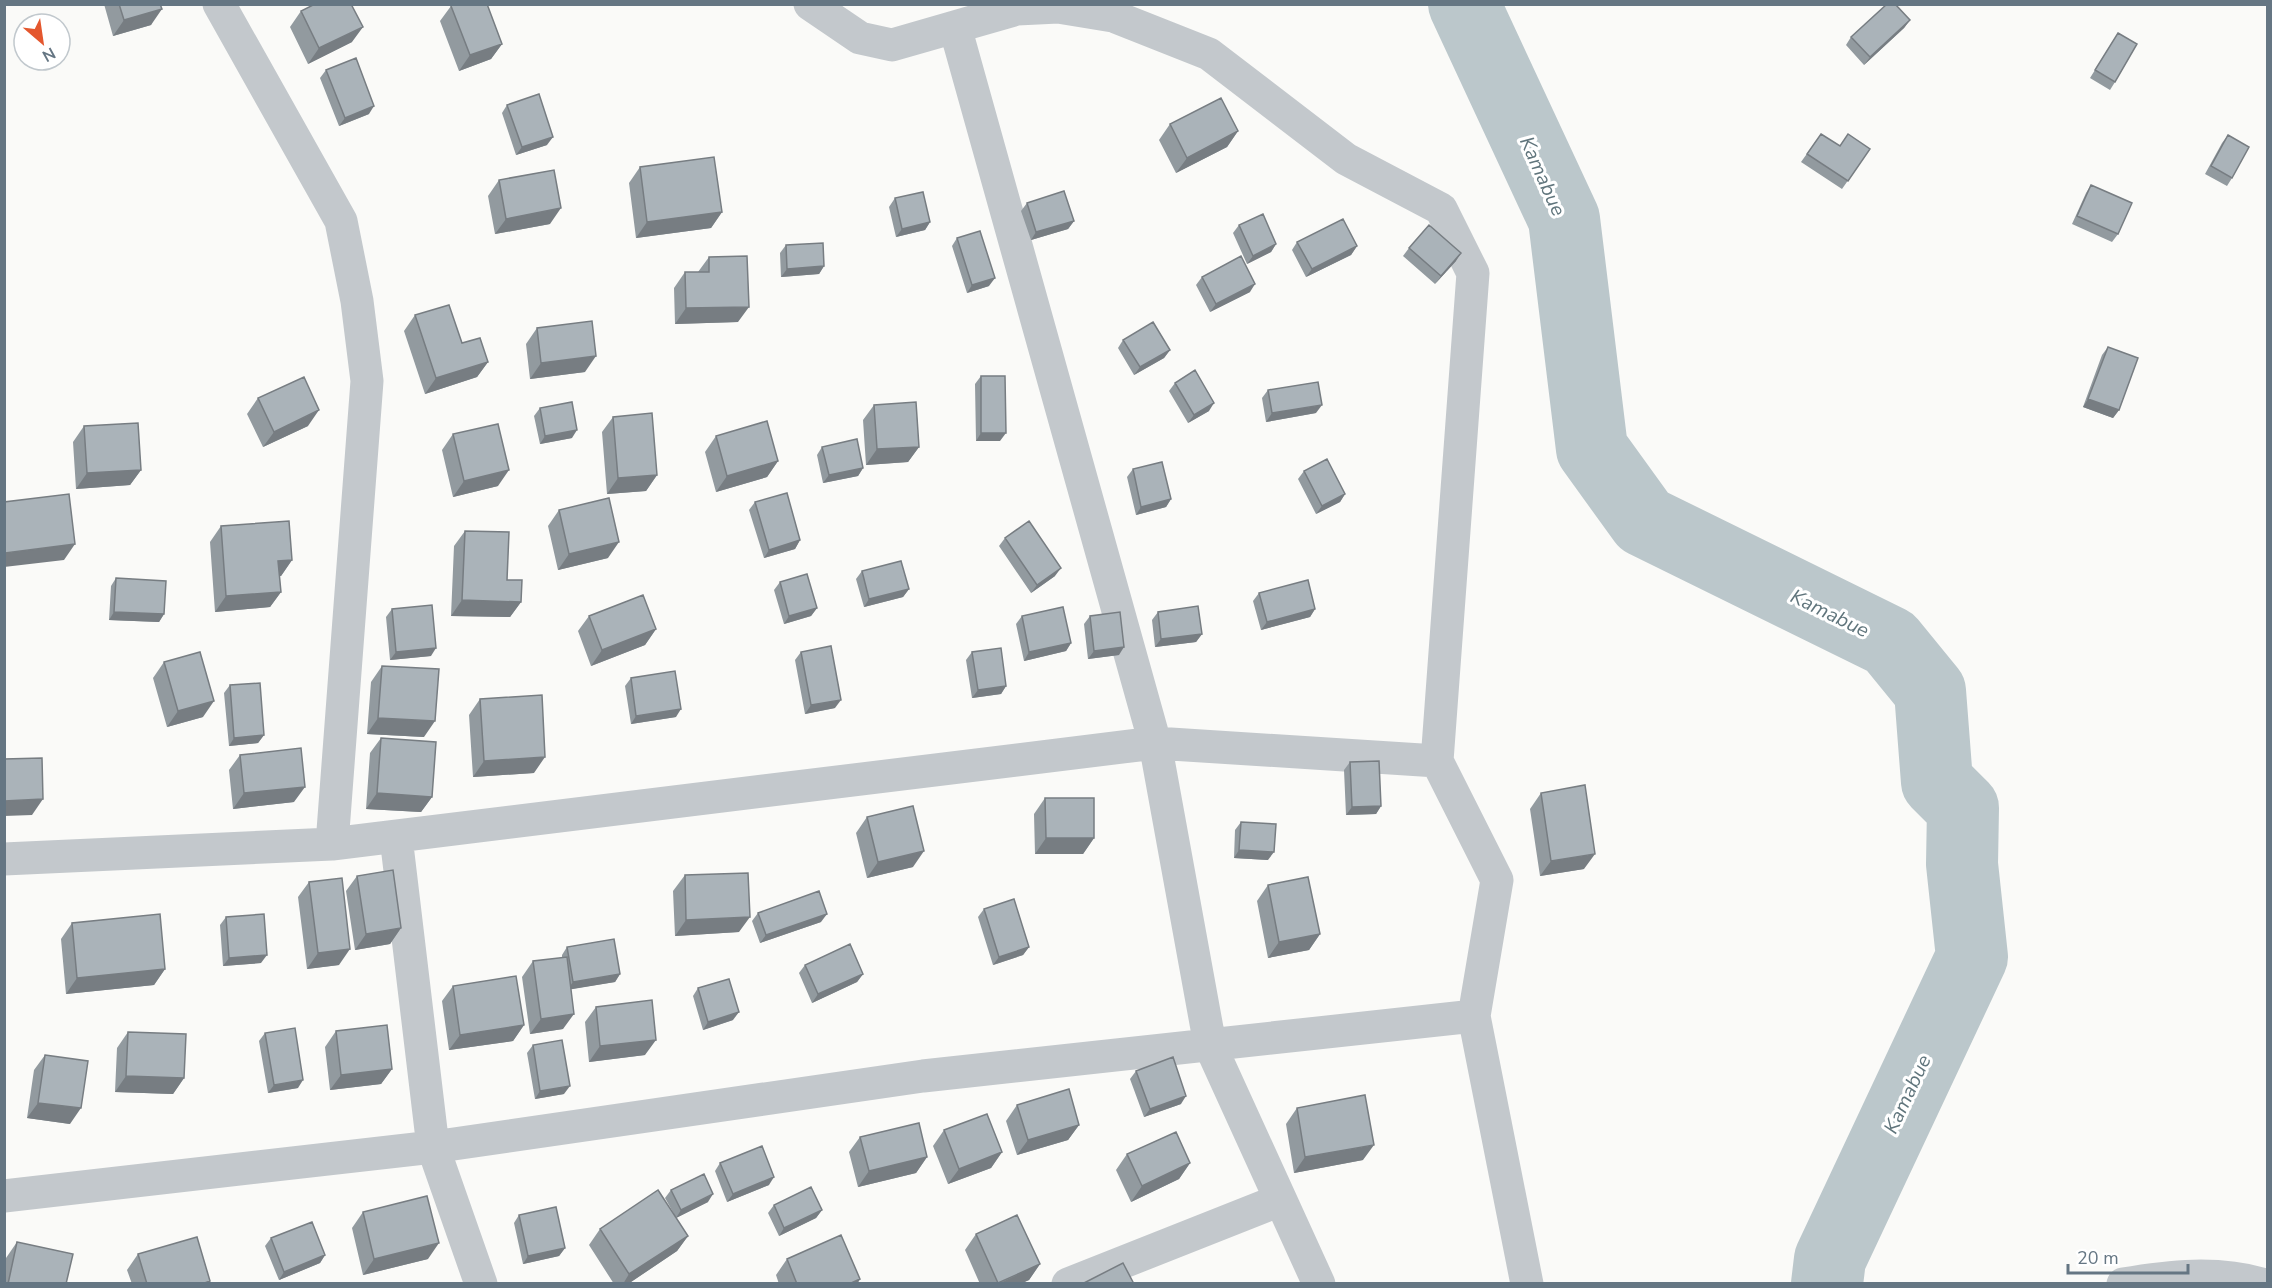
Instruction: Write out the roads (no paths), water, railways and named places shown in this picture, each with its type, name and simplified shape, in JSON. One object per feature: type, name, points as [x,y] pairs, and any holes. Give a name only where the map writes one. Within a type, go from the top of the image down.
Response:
[{"type":"street","points":[[219,4],[340,221],[357,301],[367,381],[332,844]]},
{"type":"street","points":[[810,4],[860,38],[892,45],[1017,9],[1058,7],[1113,16],[1209,54],[1346,159],[1441,209],[1473,273],[1437,761],[1497,880],[1474,1016],[1527,1284]]},
{"type":"street","points":[[955,27],[1155,743],[1210,1045],[1319,1284]]},
{"type":"street","points":[[4,859],[332,844],[1155,743],[1437,761]]},
{"type":"street","points":[[396,837],[433,1147],[482,1284]]},
{"type":"street","points":[[4,1196],[433,1147],[923,1076],[1474,1016]]},
{"type":"street","points":[[1068,1284],[1280,1200]]},
{"type":"street","points":[[2123,1284],[2168,1277],[2235,1276],[2262,1284]]},
{"type":"waterway","name":"Kamabue","points":[[1464,4],[1564,219],[1592,449],[1644,521],[1890,642],[1930,691],[1937,782],[1963,808],[1962,864],[1972,957],[1830,1259],[1827,1284]]}]
